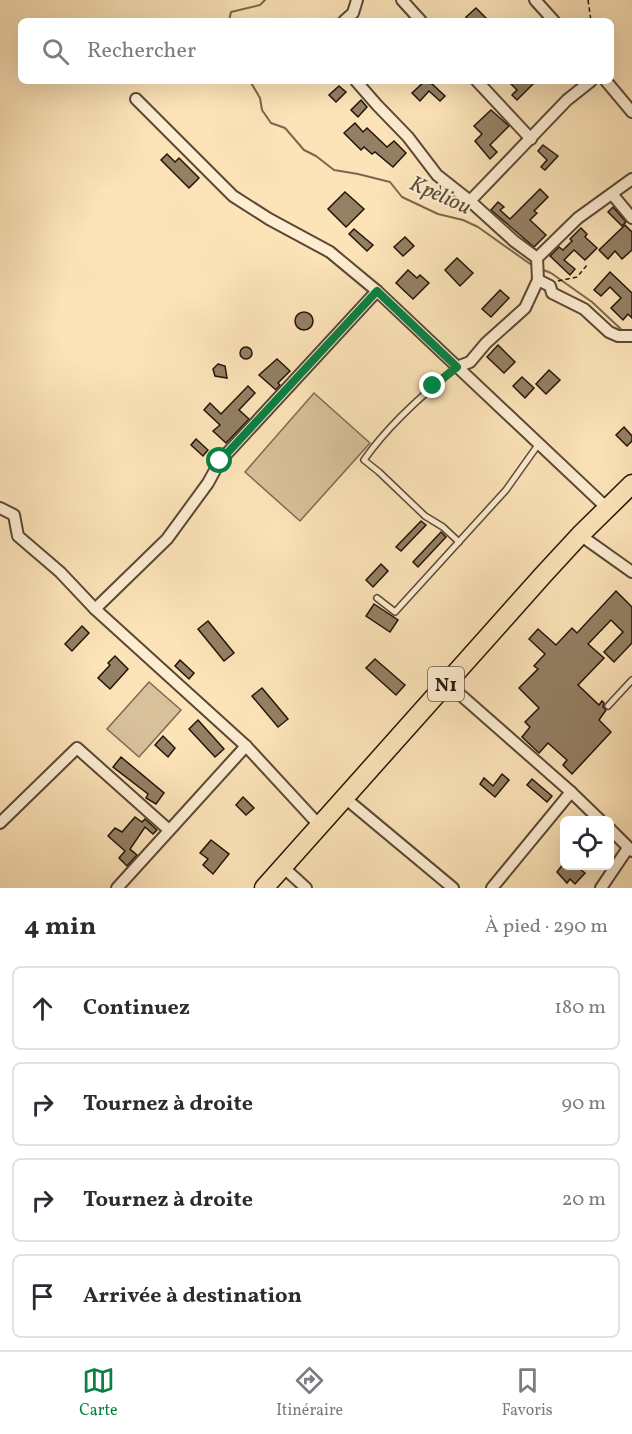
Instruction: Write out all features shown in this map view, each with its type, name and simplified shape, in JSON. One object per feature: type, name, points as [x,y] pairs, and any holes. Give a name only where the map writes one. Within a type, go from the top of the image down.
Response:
[{"type":"highway","name":"N1","points":[[264,888],[580,535],[632,484]]},
{"type":"street","points":[[347,18],[353,13],[357,0]]},
{"type":"street","points":[[402,0],[418,18]]},
{"type":"street","points":[[535,0],[551,18]]},
{"type":"street","points":[[359,84],[408,136],[437,175],[514,241],[538,269],[552,293],[584,309],[609,332],[618,336],[632,336]]},
{"type":"street","points":[[480,84],[531,138]]},
{"type":"street","points":[[470,201],[567,100],[587,84]]},
{"type":"street","points":[[609,84],[632,112]]},
{"type":"street","points":[[136,99],[233,196],[330,252],[377,291],[608,509]]},
{"type":"street","points":[[457,367],[470,362],[486,343],[525,308],[538,269],[578,218],[632,179]]},
{"type":"street","points":[[612,194],[632,218]]},
{"type":"street","points":[[95,609],[167,539],[208,483],[220,461],[377,291]]},
{"type":"street","points":[[0,508],[14,515],[18,536],[60,572],[95,609],[246,746],[319,825]]},
{"type":"street","points":[[580,535],[632,572]]},
{"type":"street","points":[[447,683],[596,816]]},
{"type":"street","points":[[117,888],[246,746]]},
{"type":"street","points":[[0,823],[77,748],[169,830]]},
{"type":"street","points":[[492,888],[571,792]]},
{"type":"street","points":[[345,798],[453,888]]},
{"type":"street","points":[[601,888],[630,849],[614,835]]},
{"type":"street","points":[[283,867],[306,888]]},
{"type":"lane","points":[[457,367],[416,400],[372,448],[364,460],[425,516],[443,527],[459,542]]},
{"type":"lane","points":[[377,598],[395,612],[506,490],[538,445]]},
{"type":"lane","points":[[608,706],[632,680]]},
{"type":"path","points":[[588,0],[591,18]]},
{"type":"path","points":[[550,286],[560,279],[579,276],[587,265]]},
{"type":"shaded area","points":[[314,393],[370,443],[300,521],[245,472]]},
{"type":"shaded area","points":[[149,682],[181,710],[139,757],[107,729]]},
{"type":"building","points":[[476,8],[486,18],[467,18]]},
{"type":"building","points":[[422,84],[432,84],[445,96],[440,101],[429,91],[420,101],[412,93]]},
{"type":"building","points":[[511,84],[533,84],[517,100],[512,95],[517,90]]},
{"type":"building","points":[[339,86],[346,92],[336,102],[329,95]]},
{"type":"building","points":[[361,100],[367,107],[358,117],[351,110]]},
{"type":"building","points":[[491,110],[509,126],[490,145],[497,152],[490,159],[475,141],[482,134],[474,126]]},
{"type":"building","points":[[355,123],[363,132],[367,128],[387,147],[394,141],[406,153],[393,167],[375,152],[372,154],[364,147],[361,150],[344,133]]},
{"type":"building","points":[[543,145],[558,156],[545,170],[541,167],[547,160],[538,151]]},
{"type":"building","points":[[167,154],[175,162],[179,158],[199,178],[189,188],[161,160]]},
{"type":"building","points":[[540,189],[548,197],[534,211],[537,213],[530,220],[546,235],[534,247],[491,210],[498,202],[504,207],[500,210],[510,219]]},
{"type":"building","points":[[345,192],[364,209],[346,227],[328,209]]},
{"type":"building","points":[[613,207],[626,222],[622,226],[608,212]]},
{"type":"building","points":[[625,225],[632,232],[632,250],[622,259],[615,251],[608,259],[599,250]]},
{"type":"building","points":[[581,228],[587,234],[585,237],[597,248],[585,260],[574,250],[564,260],[575,269],[570,275],[550,256],[559,247],[563,250]]},
{"type":"building","points":[[354,229],[373,245],[367,251],[349,234]]},
{"type":"building","points":[[405,237],[414,246],[403,256],[394,247]]},
{"type":"building","points":[[457,258],[473,273],[460,286],[445,270]]},
{"type":"building","points":[[408,270],[417,278],[420,275],[429,283],[413,299],[396,283]]},
{"type":"building","points":[[610,272],[632,293],[632,318],[628,314],[623,320],[611,308],[621,298],[610,287],[601,296],[594,290]]},
{"type":"building","points":[[500,290],[509,298],[491,317],[482,309]]},
{"type":"building","points":[[304,312],[310,315],[313,321],[310,327],[304,330],[298,327],[295,321],[298,315]]},
{"type":"building","points":[[498,345],[515,362],[504,373],[487,357]]},
{"type":"building","points":[[248,347],[252,353],[248,359],[244,359],[240,351]]},
{"type":"building","points":[[277,359],[290,371],[278,383],[280,385],[276,390],[259,375]]},
{"type":"building","points":[[218,364],[225,366],[227,378],[215,376],[213,369]]},
{"type":"building","points":[[549,370],[560,380],[546,394],[536,384]]},
{"type":"building","points":[[522,377],[534,388],[525,398],[513,386]]},
{"type":"building","points":[[248,386],[255,393],[239,410],[249,419],[226,443],[213,431],[220,425],[204,410],[210,403],[221,414]]},
{"type":"building","points":[[624,427],[632,436],[632,441],[627,446],[616,435]]},
{"type":"building","points":[[196,439],[208,450],[203,456],[191,445]]},
{"type":"building","points":[[421,521],[426,525],[401,551],[396,547]]},
{"type":"building","points":[[441,532],[446,537],[418,567],[413,562]]},
{"type":"building","points":[[381,564],[388,571],[373,587],[366,580]]},
{"type":"building","points":[[616,591],[632,607],[632,643],[614,662],[604,652],[623,632],[611,620],[588,644],[604,658],[578,685],[599,705],[602,701],[604,703],[603,707],[606,710],[599,720],[611,732],[572,774],[563,765],[567,760],[548,743],[539,753],[522,737],[530,727],[525,722],[539,708],[519,688],[538,669],[534,666],[545,654],[529,639],[538,629],[556,645],[572,628],[577,633]]},
{"type":"building","points":[[374,604],[398,620],[390,632],[366,616]]},
{"type":"building","points":[[208,621],[234,653],[224,661],[198,629]]},
{"type":"building","points":[[82,626],[89,633],[72,651],[65,644]]},
{"type":"building","points":[[115,656],[128,669],[110,689],[98,678]]},
{"type":"building","points":[[375,659],[405,685],[396,695],[366,668]]},
{"type":"building","points":[[180,660],[194,673],[189,679],[175,666]]},
{"type":"building","points":[[262,688],[288,719],[278,727],[252,696]]},
{"type":"building","points":[[198,720],[224,749],[215,757],[189,729]]},
{"type":"building","points":[[163,736],[175,748],[168,757],[155,745]]},
{"type":"building","points":[[121,757],[164,793],[156,804],[146,798],[148,794],[113,767]]},
{"type":"building","points":[[502,774],[509,780],[495,797],[480,784],[484,778],[493,786]]},
{"type":"building","points":[[532,779],[552,796],[547,802],[527,785]]},
{"type":"building","points":[[243,797],[254,808],[246,815],[236,805]]},
{"type":"building","points":[[135,817],[142,822],[145,819],[157,830],[153,834],[145,827],[130,849],[137,855],[127,866],[119,858],[125,851],[108,836],[115,828],[122,832]]},
{"type":"building","points":[[211,840],[229,854],[213,874],[203,865],[208,859],[200,853]]},
{"type":"building","points":[[560,868],[560,870],[581,870],[585,873],[575,884],[570,879],[567,883],[557,872]]},
{"type":"waterway","name":"Kpèliou","points":[[230,18],[231,12],[260,5],[265,0]]},
{"type":"waterway","name":"Kpèliou","points":[[252,84],[260,98],[262,110],[271,123],[285,128],[304,150],[334,170],[390,182],[402,197],[438,214],[463,220],[478,227],[533,266]]},
{"type":"waterway","name":"Kpèliou","points":[[541,269],[551,273],[592,302],[624,332]]},
{"type":"route","points":[[220,461],[377,291],[457,367],[433,386]]}]
